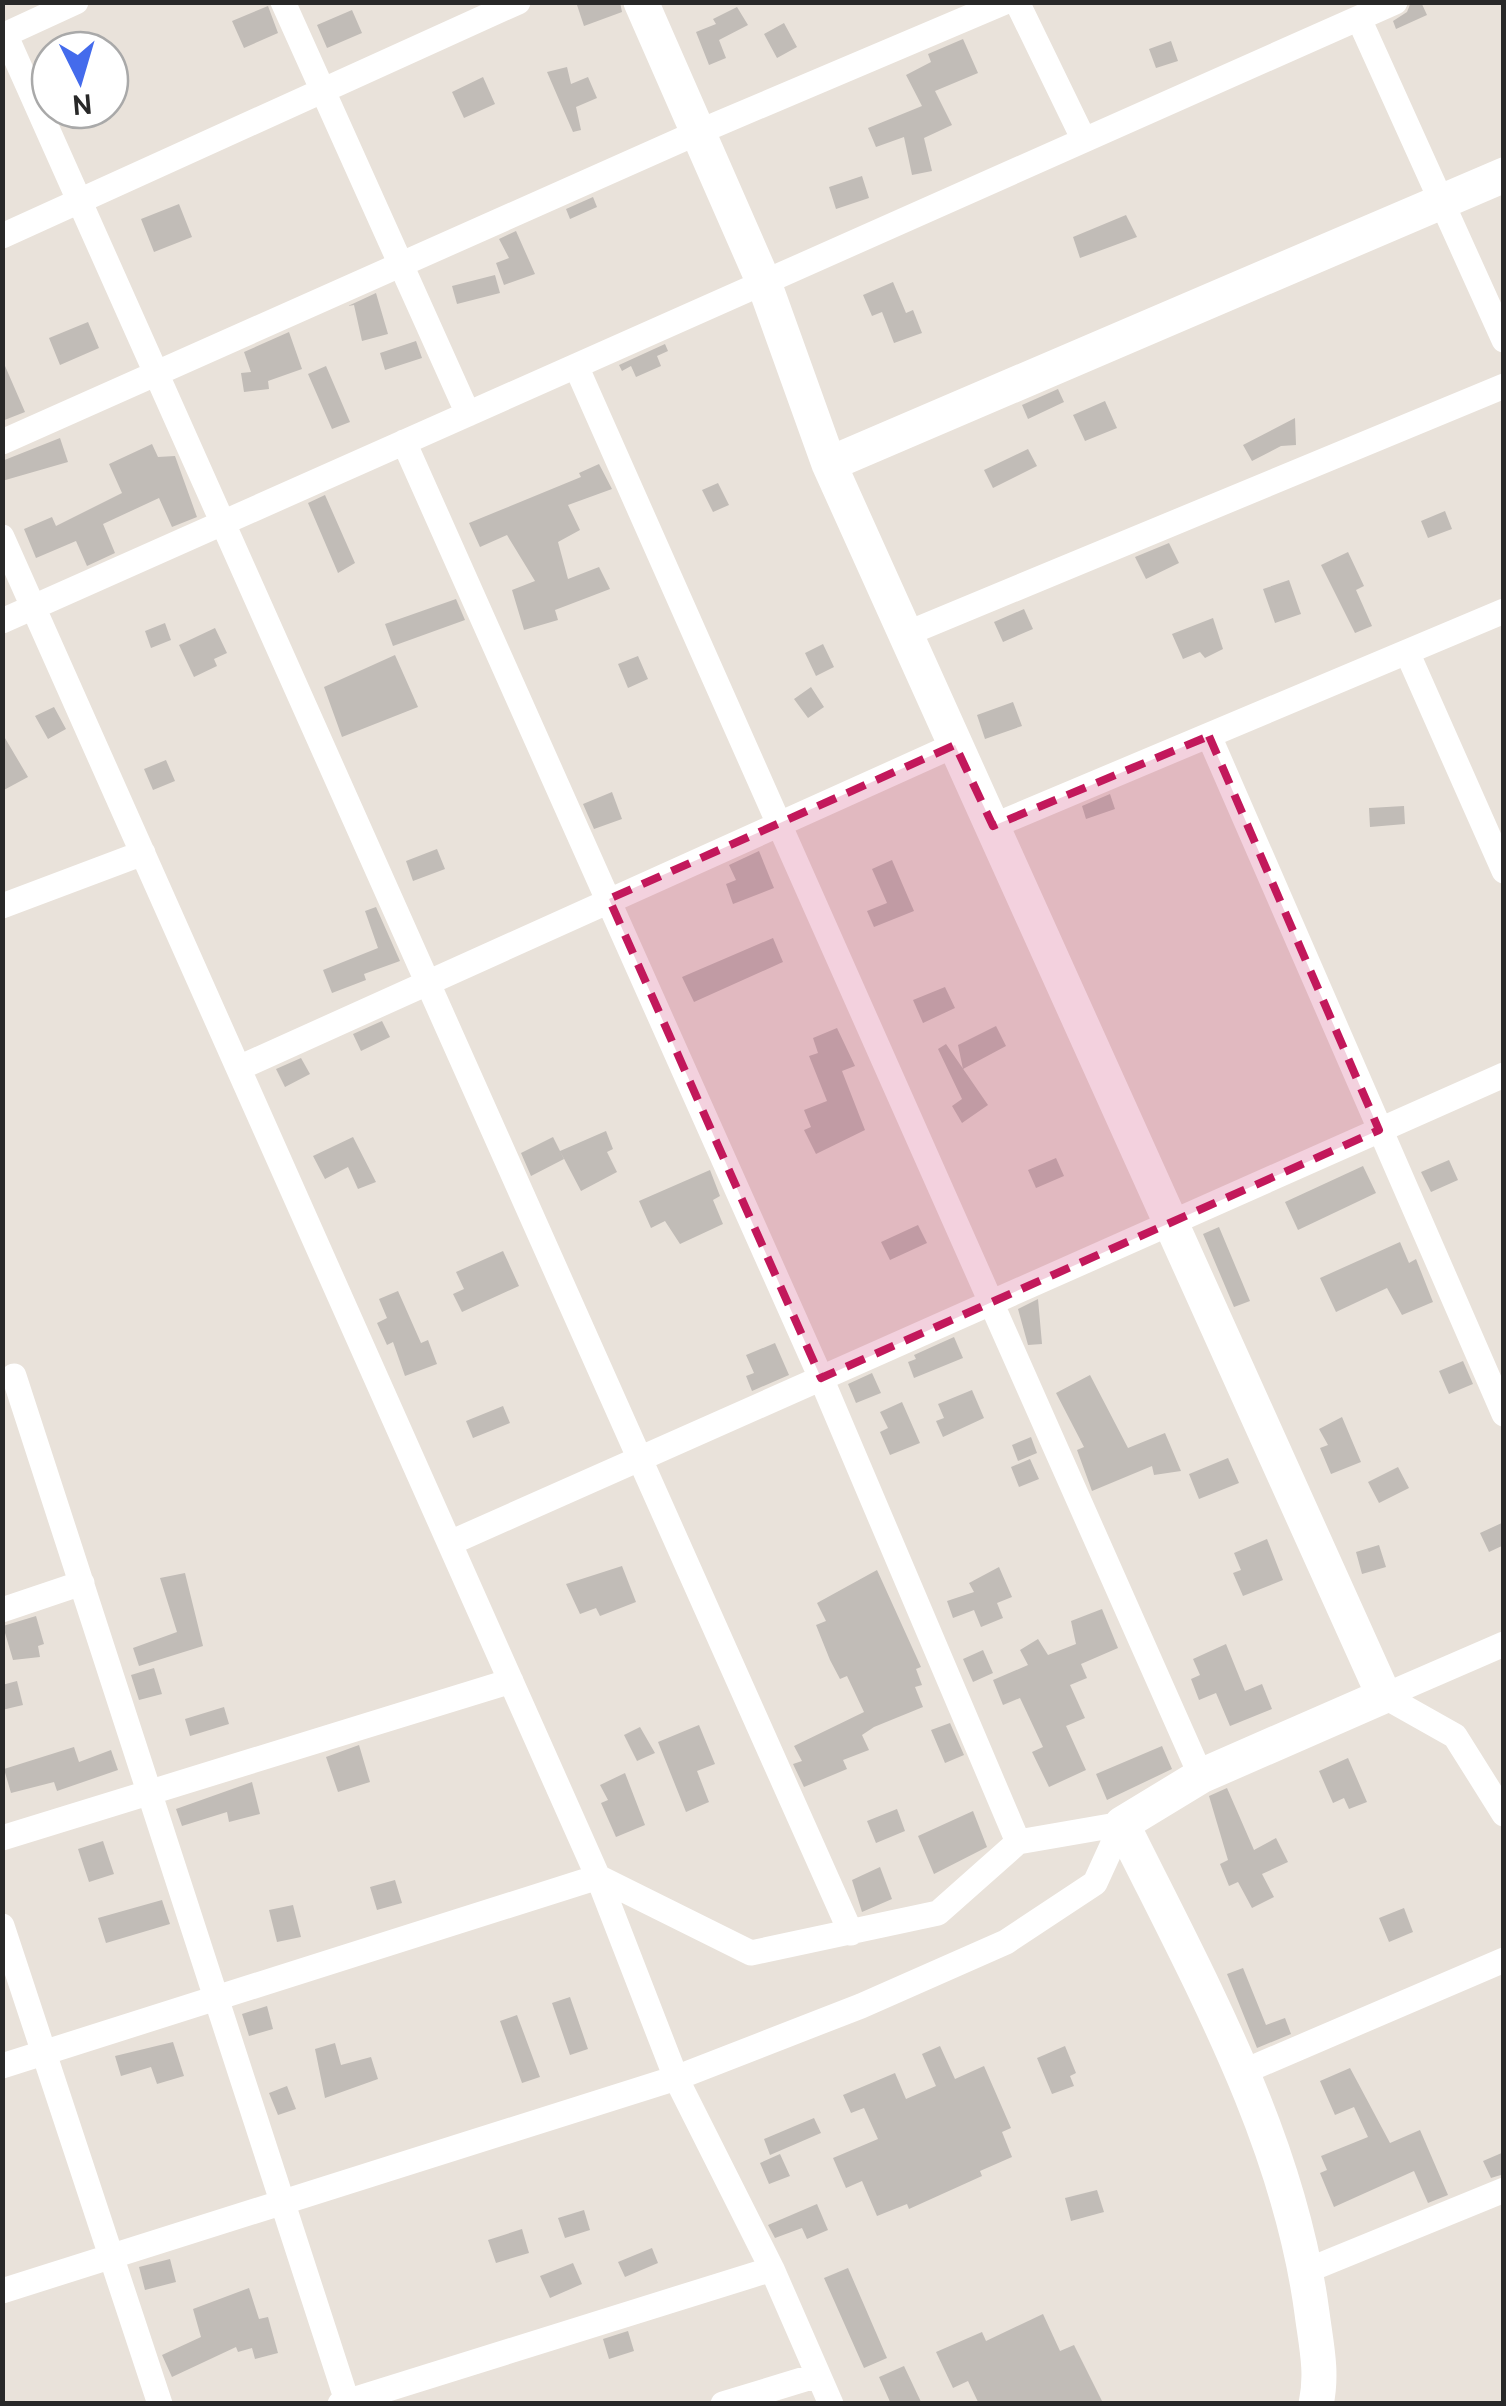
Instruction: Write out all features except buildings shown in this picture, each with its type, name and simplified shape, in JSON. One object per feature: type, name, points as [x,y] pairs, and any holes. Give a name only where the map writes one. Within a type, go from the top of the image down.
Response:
[{"type":"street","points":[[76,2],[4,35],[851,1933]]},
{"type":"street","points":[[283,2],[468,414]]},
{"type":"street","points":[[2,236],[518,2]]},
{"type":"street","points":[[641,2],[701,131],[764,283],[828,464],[1384,1696],[1455,1736],[1504,1814]]},
{"type":"street","points":[[2,442],[701,131],[1006,2]]},
{"type":"street","points":[[1016,2],[1084,140]]},
{"type":"street","points":[[2,621],[1393,3]]},
{"type":"street","points":[[1359,18],[1504,340]]},
{"type":"street","points":[[828,464],[1504,176]]},
{"type":"street","points":[[576,366],[1201,1776]]},
{"type":"street","points":[[906,634],[1504,386]]},
{"type":"street","points":[[404,442],[821,1378],[1018,1842]]},
{"type":"street","points":[[2,537],[598,1877],[676,2078],[772,2269],[831,2404]]},
{"type":"street","points":[[994,826],[1504,612]]},
{"type":"street","points":[[1406,652],[1504,871]]},
{"type":"street","points":[[1208,736],[1504,1414]]},
{"type":"street","points":[[239,1068],[955,745]]},
{"type":"street","points":[[2,906],[143,852]]},
{"type":"street","points":[[450,1543],[1504,1074]]},
{"type":"street","points":[[17,1375],[285,2203],[345,2403],[772,2269]]},
{"type":"street","points":[[2,1610],[82,1583]]},
{"type":"street","points":[[2,2066],[598,1877],[751,1952],[938,1912],[1018,1842],[1122,1824],[1201,1776],[1504,1644]]},
{"type":"street","points":[[2,1838],[511,1680]]},
{"type":"street","points":[[1122,1824],[1245,2072],[1306,2271],[1322,2396]]},
{"type":"street","points":[[2,2292],[676,2078],[862,2006],[1006,1942],[1094,1883],[1122,1824]]},
{"type":"street","points":[[2,1926],[160,2404]]},
{"type":"street","points":[[1245,2072],[1504,1960]]},
{"type":"street","points":[[1306,2271],[1504,2190]]},
{"type":"street","points":[[722,2404],[818,2375]]},
{"type":"highlighted area","points":[[1209,736],[1379,1130],[821,1378],[609,899],[955,745],[993,826]]}]
